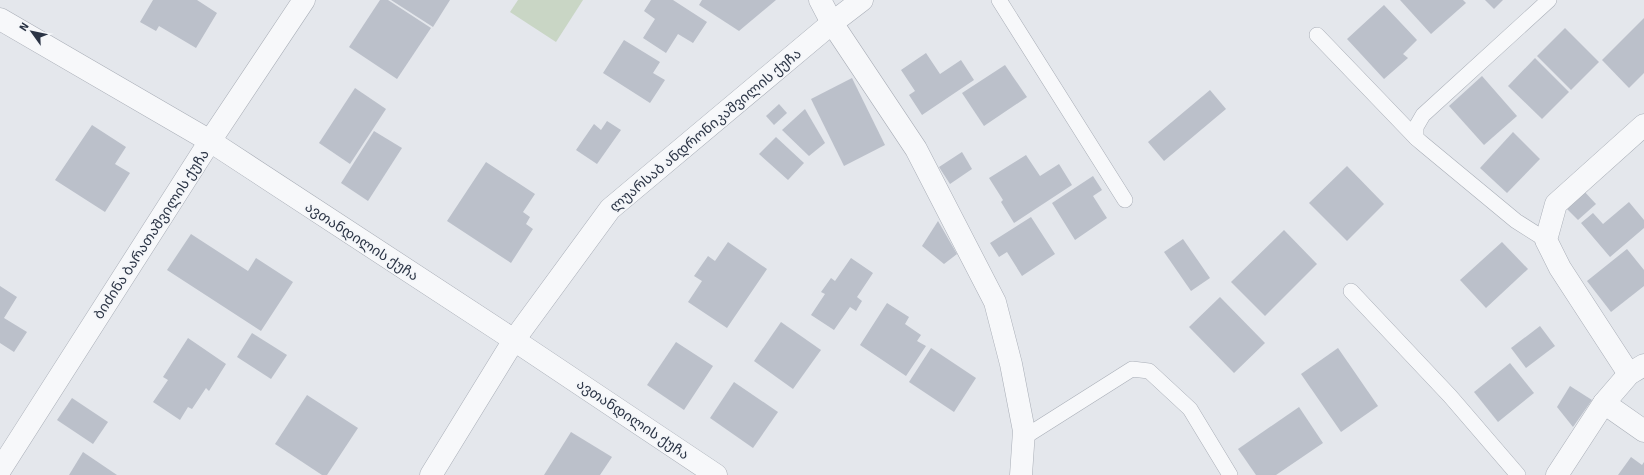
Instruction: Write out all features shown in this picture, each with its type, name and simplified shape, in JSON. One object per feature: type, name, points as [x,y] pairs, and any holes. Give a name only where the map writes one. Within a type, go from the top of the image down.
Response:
[{"type":"street","name":"ბიძინა ბარათაშვილის ქუჩა","points":[[0,470],[210,141],[304,0]]},
{"type":"street","points":[[820,0],[832,23],[916,149],[995,302],[1011,364],[1024,431],[1021,475]]},
{"type":"street","name":"ლუარსაბ ანდრონიკაშვილის ქუჩა","points":[[431,475],[514,340],[610,209],[832,23],[862,0]]},
{"type":"street","name":"ავთანდილის ქუჩა","points":[[0,19],[210,141],[514,340],[716,475]]},
{"type":"street","points":[[1557,475],[1604,402],[1636,369],[1560,268],[1546,240],[1556,204],[1644,125]]},
{"type":"street","points":[[1604,402],[1644,431]]},
{"type":"lane","points":[[999,0],[1125,200]]},
{"type":"lane","points":[[1416,138],[1416,127],[1424,115],[1549,0]]},
{"type":"lane","points":[[1317,35],[1416,138],[1516,220],[1546,240]]},
{"type":"lane","points":[[1351,291],[1450,396],[1518,475]]},
{"type":"lane","points":[[1023,438],[1132,369],[1149,371],[1190,409],[1230,475]]},
{"type":"green space","points":[[518,0],[583,0],[556,42],[510,12]]},
{"type":"building","points":[[153,0],[197,0],[217,13],[196,48],[159,26],[156,31],[140,22]]},
{"type":"building","points":[[380,0],[388,0],[431,28],[397,79],[349,47]]},
{"type":"building","points":[[391,0],[450,0],[433,27]]},
{"type":"building","points":[[651,0],[673,0],[707,22],[693,43],[678,34],[666,53],[643,38],[655,19],[644,11]]},
{"type":"building","points":[[702,0],[776,0],[739,31],[699,5]]},
{"type":"building","points":[[1400,0],[1463,0],[1466,3],[1431,34]]},
{"type":"building","points":[[1485,0],[1503,0],[1494,9]]},
{"type":"building","points":[[1384,5],[1417,40],[1403,54],[1408,58],[1384,79],[1347,39]]},
{"type":"building","points":[[1644,18],[1644,73],[1629,88],[1602,60]]},
{"type":"building","points":[[1565,28],[1599,62],[1571,90],[1537,56]]},
{"type":"building","points":[[624,40],[660,62],[653,73],[665,80],[650,103],[603,73]]},
{"type":"building","points":[[926,53],[940,74],[961,60],[974,80],[922,115],[909,95],[915,91],[901,70]]},
{"type":"building","points":[[1535,58],[1569,92],[1542,119],[1508,86]]},
{"type":"building","points":[[1005,65],[1027,97],[984,126],[962,93]]},
{"type":"building","points":[[1482,76],[1517,116],[1484,145],[1449,106]]},
{"type":"building","points":[[852,78],[885,145],[844,166],[811,99]]},
{"type":"building","points":[[355,88],[386,109],[350,164],[319,143]]},
{"type":"building","points":[[1210,90],[1226,109],[1164,161],[1148,142]]},
{"type":"building","points":[[779,104],[787,113],[774,125],[766,116]]},
{"type":"building","points":[[805,109],[825,143],[809,156],[782,130]]},
{"type":"building","points":[[607,121],[621,130],[597,164],[576,150],[594,124],[601,130]]},
{"type":"building","points":[[92,125],[126,147],[115,164],[130,173],[105,212],[55,180]]},
{"type":"building","points":[[374,131],[402,148],[368,201],[341,183]]},
{"type":"building","points":[[1513,132],[1540,159],[1507,193],[1480,168]]},
{"type":"building","points":[[776,137],[804,163],[788,180],[759,154]]},
{"type":"building","points":[[962,152],[972,169],[950,184],[939,167]]},
{"type":"building","points":[[1026,155],[1040,176],[1059,164],[1072,185],[1014,223],[1001,202],[1003,200],[989,178]]},
{"type":"building","points":[[486,162],[535,194],[523,212],[530,217],[526,224],[533,229],[511,263],[447,221]]},
{"type":"building","points":[[1347,166],[1384,204],[1347,241],[1309,203]]},
{"type":"building","points":[[1093,176],[1102,190],[1093,196],[1107,218],[1075,240],[1052,203]]},
{"type":"building","points":[[1582,189],[1596,204],[1578,220],[1564,206]]},
{"type":"building","points":[[1629,202],[1644,220],[1644,228],[1610,257],[1581,223],[1593,213],[1603,224]]},
{"type":"building","points":[[1031,217],[1055,254],[1022,276],[1007,252],[999,257],[990,243]]},
{"type":"building","points":[[938,221],[957,254],[944,264],[922,246]]},
{"type":"building","points":[[1284,230],[1317,264],[1265,316],[1231,282]]},
{"type":"building","points":[[191,234],[248,271],[256,258],[293,282],[261,331],[167,270]]},
{"type":"building","points":[[1183,239],[1210,278],[1191,291],[1164,252]]},
{"type":"building","points":[[728,242],[767,269],[727,328],[688,302],[702,281],[694,276],[708,256],[715,261]]},
{"type":"building","points":[[1502,242],[1528,269],[1486,308],[1460,280]]},
{"type":"building","points":[[1627,249],[1644,270],[1644,286],[1611,312],[1587,281]]},
{"type":"building","points":[[851,258],[873,273],[857,297],[862,301],[856,311],[850,307],[834,330],[811,315],[825,294],[821,292],[831,278],[835,281]]},
{"type":"building","points":[[0,286],[17,297],[4,318],[27,332],[14,352],[0,343]]},
{"type":"building","points":[[1220,297],[1265,343],[1234,373],[1189,327]]},
{"type":"building","points":[[887,303],[909,317],[905,324],[921,335],[917,341],[926,346],[906,376],[860,345]]},
{"type":"building","points":[[781,322],[821,350],[793,389],[754,361]]},
{"type":"building","points":[[1540,326],[1555,346],[1526,368],[1511,348]]},
{"type":"building","points":[[252,333],[287,355],[271,379],[237,357]]},
{"type":"building","points":[[188,338],[226,364],[209,391],[206,388],[192,409],[188,407],[180,420],[153,402],[168,380],[163,377]]},
{"type":"building","points":[[676,342],[713,366],[684,410],[647,385]]},
{"type":"building","points":[[931,348],[976,378],[954,412],[909,382]]},
{"type":"building","points":[[1338,348],[1378,406],[1341,432],[1301,374]]},
{"type":"building","points":[[1510,363],[1534,393],[1498,422],[1474,392]]},
{"type":"building","points":[[734,382],[778,412],[753,448],[710,418]]},
{"type":"building","points":[[1570,386],[1592,400],[1573,427],[1557,407]]},
{"type":"building","points":[[307,395],[358,428],[327,475],[322,475],[275,444]]},
{"type":"building","points":[[72,398],[108,422],[93,444],[57,420]]},
{"type":"building","points":[[1299,407],[1323,443],[1276,475],[1256,475],[1238,449]]},
{"type":"building","points":[[571,432],[612,457],[600,475],[544,475]]},
{"type":"building","points":[[83,452],[117,475],[69,475]]},
{"type":"building","points":[[1631,457],[1642,465],[1644,462],[1644,475],[1618,475]]}]
